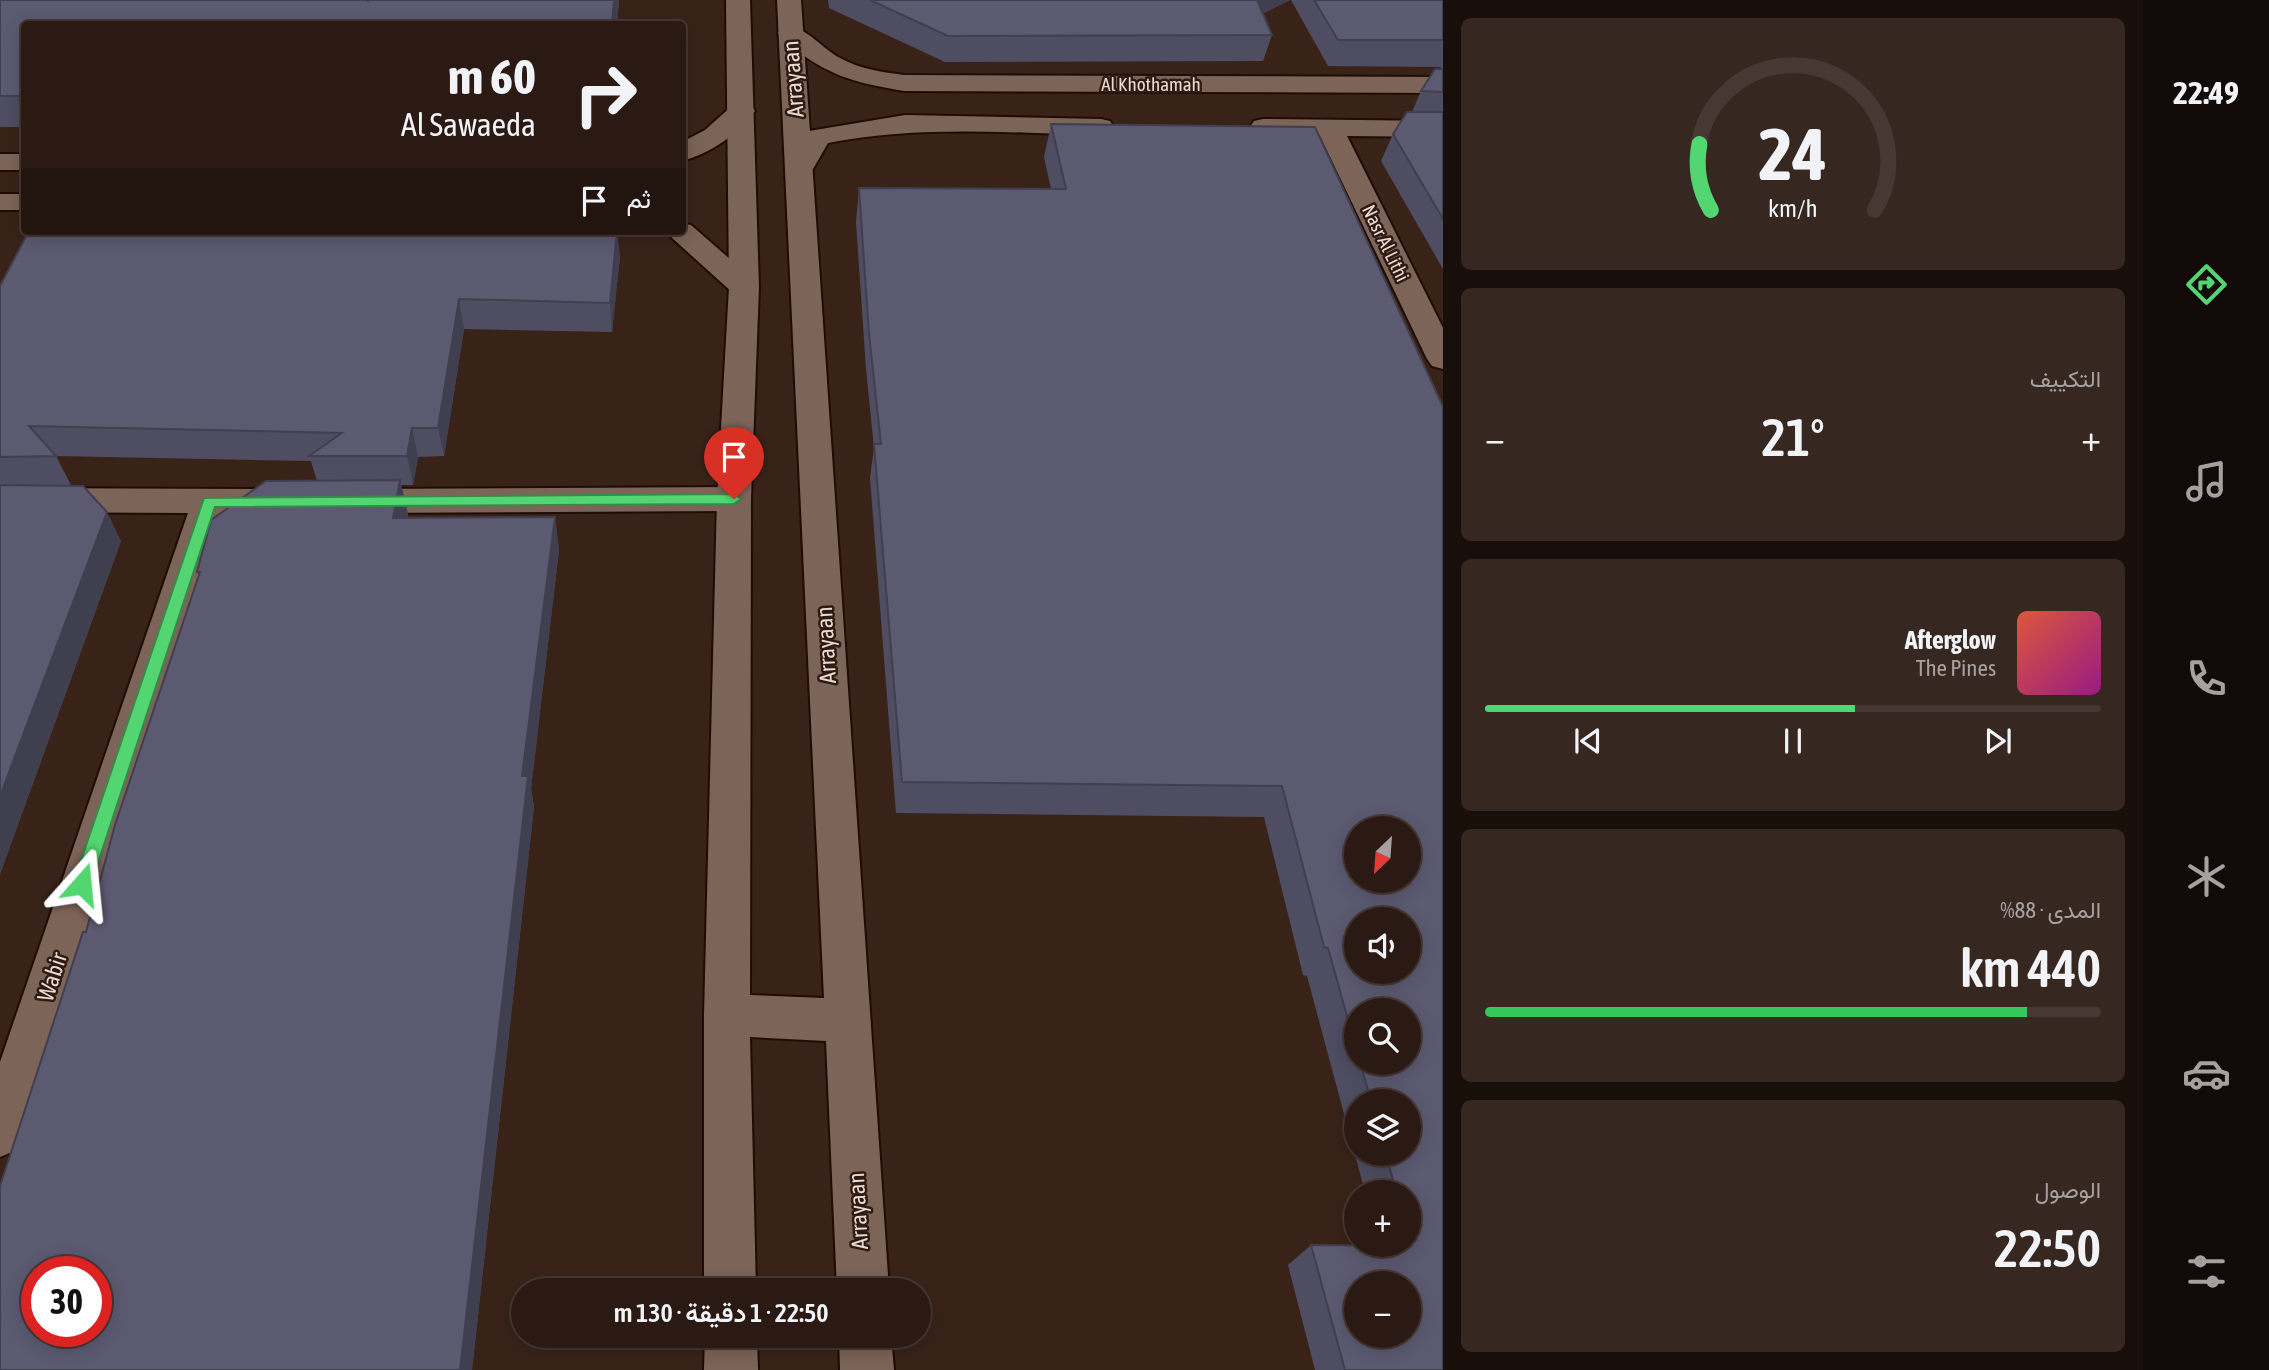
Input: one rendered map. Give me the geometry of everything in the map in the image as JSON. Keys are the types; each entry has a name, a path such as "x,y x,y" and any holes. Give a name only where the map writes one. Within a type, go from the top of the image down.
{"street":[{"path":"730,1278 727,1015 734,499 744,288 738,0"},
{"name":"Al Khothamah","path":"790,17 827,64 860,77 904,83 1443,85"},
{"name":"Arrayaan","path":"790,17 862,1278"},
{"path":"989,84 1002,125"},
{"path":"686,151 714,136 742,111"},
{"name":"Al Khothamah","path":"799,170 818,137 863,128 905,123 1121,127"},
{"path":"1232,127 1443,128"},
{"name":"Nasr Al Lithi","path":"1329,128 1443,359"},
{"path":"0,162 21,162"},
{"path":"0,202 21,202"},
{"path":"685,235 744,288"},
{"path":"0,500 209,502 734,499"},
{"name":"Wabir","path":"2,1120 209,502"},
{"path":"727,1015 848,1020"},
{"path":"731,1348 731,1370"},
{"path":"866,1348 867,1370"}],"building":[{"path":"0,0 614,0 612,21 21,21 21,96 0,96"},
{"path":"870,0 1257,0 1272,35 948,36"},
{"path":"1314,0 1443,0 1443,40 1338,40"},
{"path":"1435,69 1443,69 1443,92 1421,91"},
{"path":"1407,112 1443,112 1443,219 1393,134"},
{"path":"1051,124 1315,127 1443,407 1443,1370 1345,1370 1311,1245 1344,1245 1344,1257 1421,1257 1421,1180 1393,1180 1389,1166 1421,1166 1421,1089 1368,1089 1364,1075 1421,1075 1421,998 1344,998 1344,1005 1328,948 1324,947 1282,786 902,782 874,444 881,444 869,334 859,188 1066,189"},
{"path":"27,235 617,235 610,303 459,299 438,428 412,428 407,456 309,456 342,433 29,426 56,456 0,457 0,286"},
{"path":"400,480 393,518 555,517 522,776 528,776 460,1370 0,1370 0,1186 83,932 86,932 115,825 200,572 197,572 211,520 266,481"},
{"path":"0,485 83,486 107,512 0,796"}],"route":[{"path":"82,884 209,502 734,499"}]}
